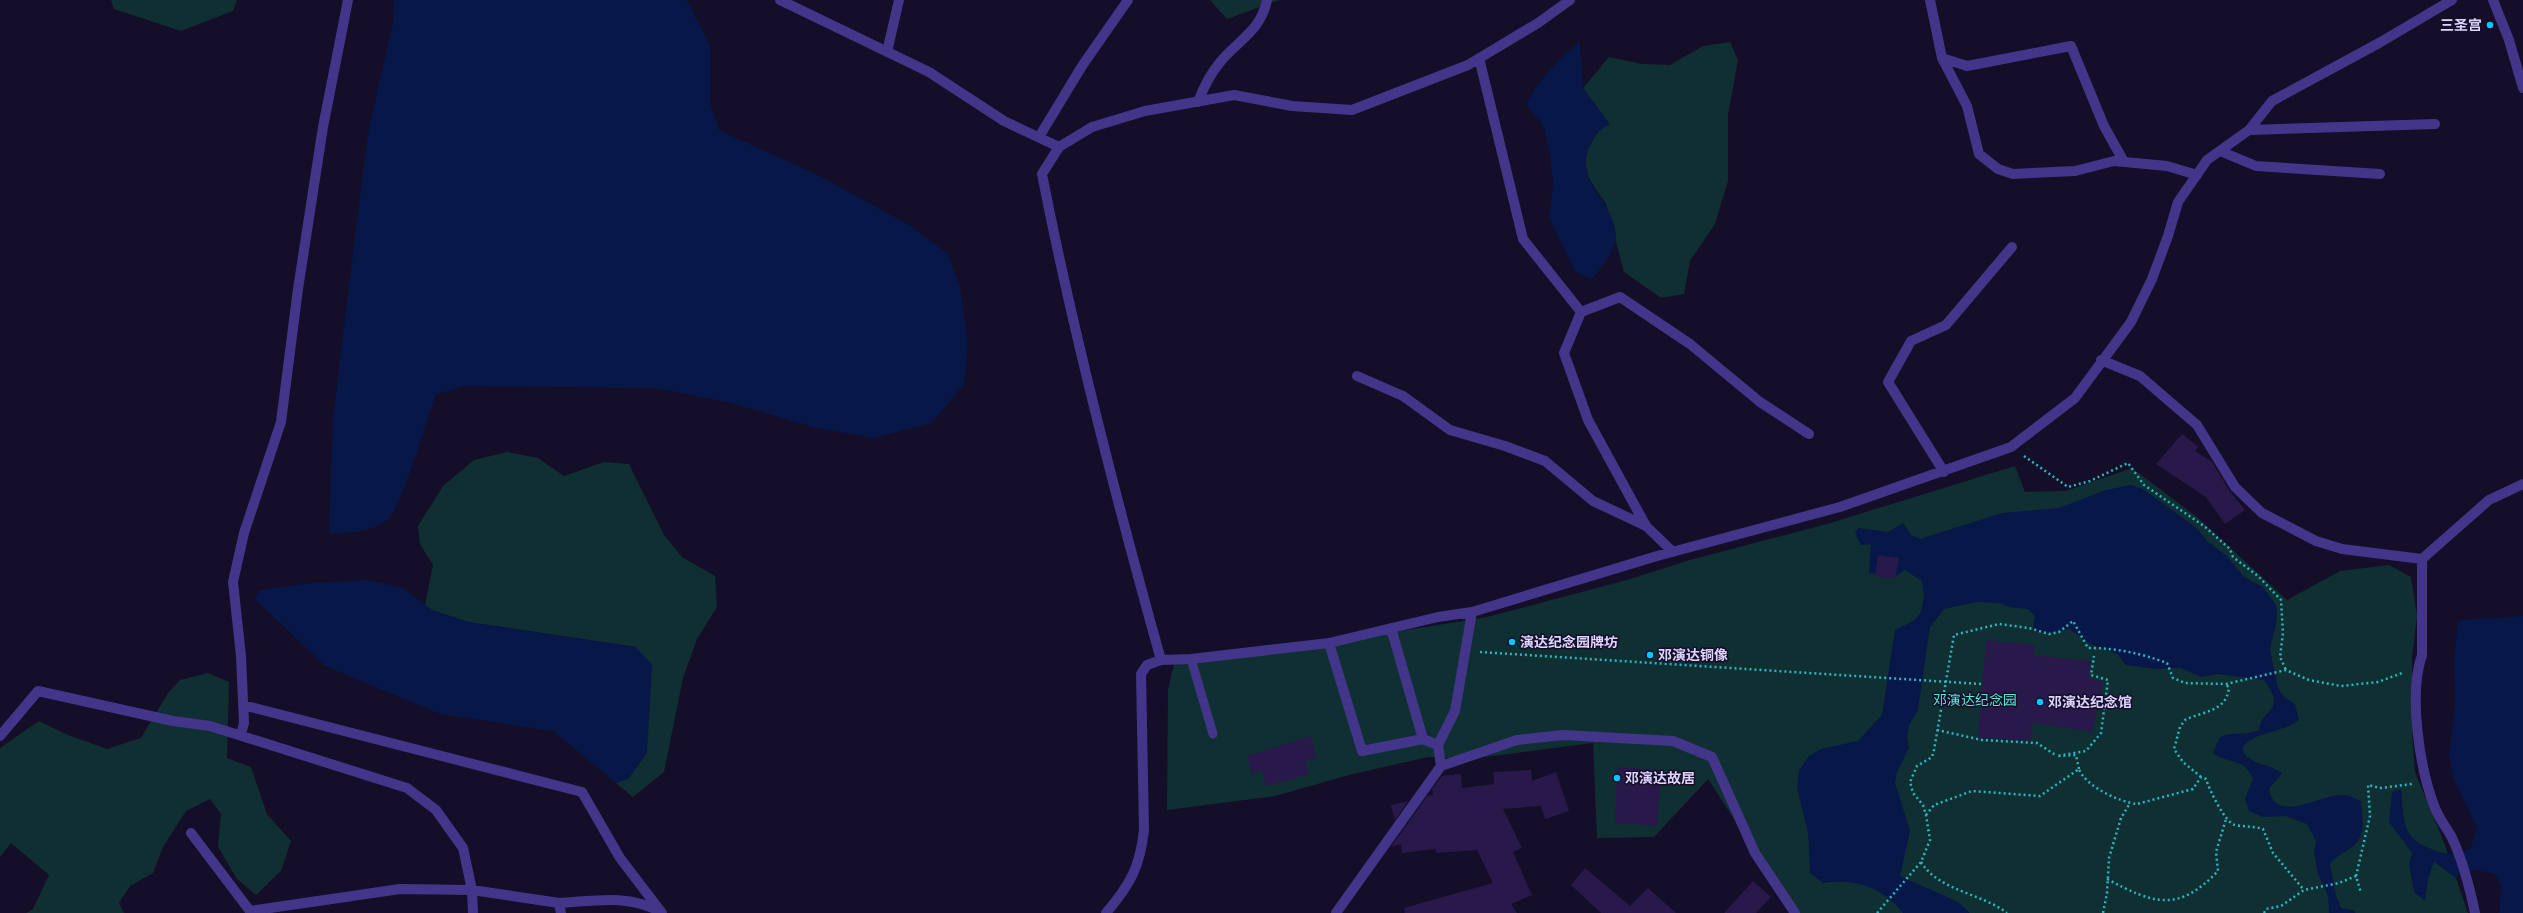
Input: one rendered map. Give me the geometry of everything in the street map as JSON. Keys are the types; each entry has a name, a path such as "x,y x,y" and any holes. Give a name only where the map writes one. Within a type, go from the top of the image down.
{"street":[{"path":"241,734 244,723 241,656 233,582 244,533 281,422 298,289 323,127 348,0"},
{"path":"780,0 929,72 1004,121 1059,147"},
{"path":"887,52 899,0"},
{"path":"1039,137 1082,66 1128,0"},
{"path":"1198,102 1212,72 1259,23 1267,0"},
{"path":"1161,660 1110,475 1062,274 1042,174 1059,147 1092,127 1145,112 1234,95 1292,106 1352,110 1468,65 1538,23 1570,0"},
{"path":"1930,0 1942,58 1967,106 1979,154 1998,169 2013,174 2075,171 2114,161 2167,166 2196,175"},
{"path":"1106,913 1129,883 1137,868 1142,850 1144,830 1141,674 1147,665 1161,660 1191,659 1329,643 1452,614 1472,612 1673,552 1804,518 1944,472 2011,447 2074,398 2131,322 2152,279 2168,236 2178,202 2207,160 2249,130 2272,101 2379,43 2452,0"},
{"path":"2493,0 2509,40 2523,88"},
{"path":"1942,58 1967,66 2071,46 2104,126 2124,162"},
{"path":"1479,58 1523,239 1581,312"},
{"path":"2249,130 2436,124"},
{"path":"2220,150 2256,166 2380,174"},
{"path":"1944,472 1888,382 1911,341 1946,326 2012,247"},
{"path":"1673,552 1646,526 1588,420 1564,353 1581,312 1620,296 1690,344 1760,402 1809,434"},
{"path":"2102,360 2140,376 2197,425 2235,487 2262,513 2316,541 2342,549 2422,559 2489,500 2523,484"},
{"path":"1357,376 1403,396 1450,430 1504,446 1545,461 1592,501 1646,526"},
{"path":"2422,559 2422,655 2418,666 2416,713 2426,782 2435,810 2453,840 2475,913"},
{"path":"1441,766 1438,745 1455,711 1472,612"},
{"path":"1391,628 1423,739"},
{"path":"1329,643 1362,752 1423,739 1438,745"},
{"path":"0,736 38,691 173,721 210,726 241,734 407,788 436,810 463,848 472,890 473,913"},
{"path":"243,705 582,792 620,858 662,913"},
{"path":"1336,913 1441,766 1517,740 1564,735 1658,740 1679,744 1712,757 1755,853 1795,913"},
{"path":"191,833 250,911 400,889 472,890 560,908 616,899 643,903 662,913"}],"lane":[{"path":"1191,659 1213,734"}],"path":[{"path":"2011,447 2068,487 2090,481 2128,463 2144,485 2204,526 2230,549 2233,557 2258,576 2282,600 2283,633 2280,657 2286,670"},
{"path":"1877,913 1888,903 1908,876 1921,862 1930,840 1923,805 1913,793 1910,782 1917,766 1932,757 1954,634 1999,624 2014,625 2049,634 2059,632 2074,621 2088,648 2114,648 2143,654 2167,663 2173,678 2185,683 2226,684 2246,678 2261,677 2286,670 2309,680 2341,686 2378,682 2418,666"},
{"path":"1466,651 1981,684"},
{"path":"2057,756 2086,751 2101,733 2108,680 2091,675 2094,656"},
{"path":"2226,684 2229,688 2228,698 2220,706 2185,720 2176,738 2174,749 2183,762 2201,777 2206,779 2210,791 2226,819 2234,825 2263,829 2273,853 2304,890"},
{"path":"1937,730 1982,740 2037,743 2057,756 2076,755 2082,777 2091,785 2130,803 2145,803 2193,789 2201,777"},
{"path":"1926,815 1934,805 1972,791 2040,796 2079,768"},
{"path":"2361,893 2356,876 2370,816 2368,786 2380,788 2426,782"},
{"path":"2103,913 2109,858 2121,818 2130,803"},
{"path":"2107,879 2138,896 2159,904 2180,901 2197,892 2218,871 2216,852 2226,819"},
{"path":"1921,862 1935,878 1997,905 2007,913"},
{"path":"2264,913 2266,909 2281,906 2304,890 2339,883 2356,876"}],"green space":[{"path":"111,0 237,0 233,11 181,31 114,9"},
{"path":"1210,0 1279,0 1227,19"},
{"path":"1730,42 1738,60 1728,115 1728,181 1715,224 1690,261 1684,294 1661,298 1624,272 1606,204 1587,176 1585,155 1598,130 1609,124 1583,88 1609,57 1642,64 1670,65 1703,46"},
{"path":"507,452 538,458 564,476 604,462 629,464 664,535 682,557 715,576 717,607 697,639 683,678 664,772 633,797 616,783 629,778 636,647 468,622 432,610 425,605 433,565 420,544 418,526 443,486 474,460"},
{"name":"邓演达纪念园","path":"2015,466 2025,492 2066,491 2132,468 2197,517 2287,600 2340,571 2389,565 2411,577 2417,616 2412,657 2412,733 2415,772 2443,840 2468,913 1795,913 1708,779 1654,837 1597,838 1593,743 1469,759 1428,757 1349,775 1275,796 1167,810 1168,690 1175,660 1382,634 1487,617 1627,580 1690,560 1827,524"},
{"path":"208,673 229,682 227,758 251,767 267,814 291,841 281,871 256,895 237,879 218,847 221,814 210,799 186,811 163,847 153,873 130,886 119,903 124,913 26,913 33,909 49,875 11,843 0,857 0,748 39,721 68,735 107,749 141,738 168,693 180,680"}],"shaded area":[{"path":"394,0 687,0 710,45 710,103 719,130 820,176 911,226 948,254 960,287 968,344 964,384 932,423 874,438 816,428 731,403 655,388 464,386 436,395 400,499 387,520 367,530 329,534 333,420 339,367 368,133 393,22"},
{"path":"1580,42 1583,88 1610,124 1599,132 1591,143 1586,156 1586,168 1595,189 1608,210 1616,235 1616,241 1611,253 1591,280 1575,271 1549,217 1553,183 1550,155 1544,127 1526,104 1530,96 1550,70"},
{"path":"2131,485 2143,489 2198,529 2207,541 2227,556 2244,577 2263,587 2276,605 2277,620 2270,648 2272,660 2278,688 2284,697 2295,704 2299,720 2293,724 2252,739 2246,743 2242,749 2249,759 2282,773 2269,789 2273,800 2280,805 2290,807 2344,795 2361,801 2363,821 2359,839 2355,845 2336,857 2330,864 2336,896 2341,908 2353,910 2356,913 2329,913 2328,896 2318,874 2314,853 2316,841 2307,824 2285,816 2263,817 2249,811 2245,799 2253,779 2249,772 2240,764 2219,757 2213,753 2220,737 2259,730 2264,717 2271,709 2274,698 2264,680 2217,674 2201,677 2181,668 2157,669 2126,665 2117,654 2088,643 2070,629 2049,633 2033,631 2035,616 2028,609 2009,607 2000,603 1976,602 1944,609 1930,627 1918,710 1910,723 1907,737 1909,748 1897,772 1895,783 1910,831 1900,876 1958,902 1970,913 1903,913 1887,897 1868,886 1846,882 1823,883 1810,873 1808,832 1797,788 1799,770 1809,756 1821,749 1858,741 1882,715 1895,630 1915,620 1921,612 1924,597 1922,581 1905,570 1896,576 1869,573 1871,544 1861,545 1855,533 1858,528 1888,532 1903,523 1911,535 1920,539 2002,513 2059,508 2106,490"},
{"path":"368,580 403,588 432,610 468,622 636,647 652,665 647,753 629,778 616,783 553,731 440,714 325,666 254,598 261,590 311,583"},
{"path":"2523,616 2523,913 2499,913 2501,887 2496,875 2469,870 2464,871 2456,878 2434,862 2428,879 2425,901 2414,892 2409,864 2412,853 2389,822 2392,792 2401,789 2405,824 2408,832 2413,838 2429,848 2449,854 2470,849 2477,827 2454,780 2449,756 2455,703 2454,656 2458,623 2462,620"}],"building":[{"path":"2182,434 2198,447 2195,451 2212,462 2229,490 2245,510 2225,524 2206,497 2156,464"},
{"path":"1878,555 1899,558 1895,579 1875,576"},
{"name":"邓演达纪念馆","path":"1986,640 2035,645 2033,655 2091,661 2089,678 2103,682 2092,732 2033,723 2031,741 1978,738"},
{"path":"1311,736 1317,758 1305,761 1309,774 1266,786 1262,771 1252,774 1247,756"},
{"path":"1617,767 1661,770 1657,826 1615,823"},
{"path":"1531,770 1532,781 1556,772 1569,811 1545,819 1541,806 1503,809 1522,848 1513,852 1532,895 1511,904 1517,913 1405,913 1404,908 1493,883 1477,850 1436,853 1436,849 1402,853 1401,844 1391,847 1427,796 1433,795 1432,789 1442,776 1461,774 1462,788 1494,784 1493,772"},
{"path":"1408,801 1395,820 1391,805"},
{"path":"1585,868 1630,906 1648,888 1676,913 1601,913 1571,885"},
{"path":"1753,881 1771,897 1756,913 1724,913"}],"place":[{"name":"三圣宫","path":"2490,25"},
{"name":"演达纪念园牌坊","path":"1512,642"},
{"name":"邓演达铜像","path":"1650,655"},
{"name":"邓演达纪念馆","path":"2040,702"},
{"name":"邓演达故居","path":"1617,778"}]}
